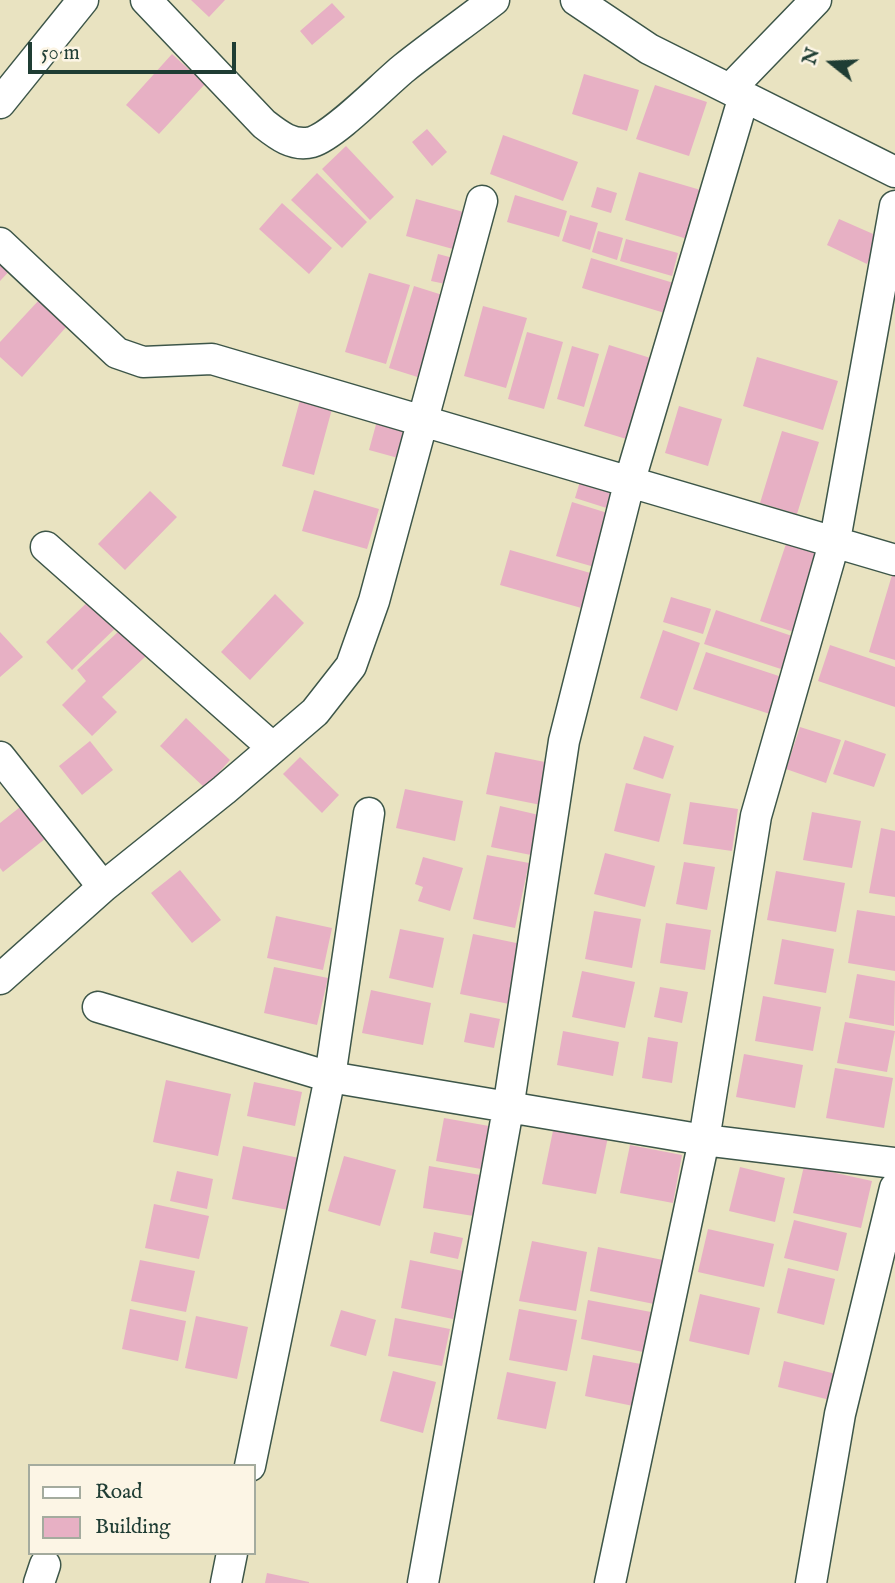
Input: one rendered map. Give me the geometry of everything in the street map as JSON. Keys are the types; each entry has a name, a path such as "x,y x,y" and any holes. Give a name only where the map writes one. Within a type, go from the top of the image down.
{"street":[{"path":"0,103 83,0"},
{"path":"146,0 264,124 279,135 299,144 315,141 334,128 405,68 494,0"},
{"path":"576,0 649,49 895,172"},
{"path":"423,1583 508,1109 564,741 630,480 737,92 816,0"},
{"path":"0,979 103,887 315,712 351,666 374,601 482,201"},
{"path":"610,1583 704,1140 756,817 835,540 895,206"},
{"path":"0,243 117,353 143,362 212,359 835,540 895,560"},
{"path":"46,547 273,748"},
{"path":"0,757 103,887"},
{"path":"250,1464 330,1077 369,813"},
{"path":"99,1007 330,1077 704,1140 895,1163"},
{"path":"811,1583 840,1414 895,1188"},
{"path":"226,1583 232,1555"}],"building":[{"path":"191,0 225,0 209,17"},
{"path":"332,3 345,17 312,45 300,31"},
{"path":"172,54 205,84 159,134 126,105"},
{"path":"584,74 639,90 627,131 572,114"},
{"path":"655,85 707,102 689,156 636,139"},
{"path":"427,129 447,152 432,166 412,142"},
{"path":"503,135 578,162 563,201 490,174"},
{"path":"346,146 394,197 370,220 322,169"},
{"path":"639,172 711,193 697,242 625,220"},
{"path":"317,173 367,222 342,248 291,200"},
{"path":"597,187 617,193 611,213 591,207"},
{"path":"515,195 567,211 559,237 507,222"},
{"path":"416,199 471,214 460,251 406,236"},
{"path":"282,203 332,248 309,274 259,229"},
{"path":"570,215 598,223 590,250 562,241"},
{"path":"839,219 880,237 867,264 827,245"},
{"path":"598,231 623,238 617,260 592,252"},
{"path":"626,239 678,253 672,276 620,261"},
{"path":"0,252 14,266 0,281"},
{"path":"438,254 461,260 455,286 431,281"},
{"path":"591,258 677,284 668,314 582,288"},
{"path":"369,273 410,285 386,364 345,352"},
{"path":"414,286 452,298 427,380 389,368"},
{"path":"39,300 67,326 22,377 0,357 0,342"},
{"path":"483,306 527,318 506,388 464,376"},
{"path":"527,332 563,342 544,409 508,399"},
{"path":"609,345 660,361 636,442 584,426"},
{"path":"572,346 599,354 584,407 557,399"},
{"path":"757,357 838,381 823,430 743,406"},
{"path":"303,389 335,398 314,475 282,466"},
{"path":"679,406 722,419 708,466 665,453"},
{"path":"380,410 420,420 409,461 369,450"},
{"path":"782,431 819,442 797,514 760,503"},
{"path":"584,468 626,481 616,511 575,498"},
{"path":"314,490 379,509 367,549 302,531"},
{"path":"150,491 177,517 125,570 98,544"},
{"path":"572,502 614,515 598,568 556,556"},
{"path":"788,538 822,550 794,632 760,621"},
{"path":"510,550 594,574 585,609 500,585"},
{"path":"892,575 895,576 895,660 869,652"},
{"path":"99,591 125,619 72,670 46,642"},
{"path":"275,594 304,623 250,680 221,652"},
{"path":"671,597 711,609 703,634 663,622"},
{"path":"716,610 792,636 781,669 704,644"},
{"path":"134,617 159,644 102,697 117,712 92,736 62,705 86,681 77,670"},
{"path":"663,630 700,643 677,711 640,698"},
{"path":"0,632 23,657 0,677"},
{"path":"830,645 895,667 895,707 818,681"},
{"path":"706,652 788,679 776,716 693,689"},
{"path":"186,718 230,760 205,788 160,746"},
{"path":"800,727 841,740 826,783 786,769"},
{"path":"644,736 674,746 663,779 633,769"},
{"path":"845,740 886,754 874,787 833,774"},
{"path":"90,741 113,770 82,795 59,766"},
{"path":"495,752 550,763 541,805 486,794"},
{"path":"300,757 339,795 322,813 283,774"},
{"path":"626,783 671,794 659,842 614,831"},
{"path":"405,789 463,801 455,841 396,828"},
{"path":"39,792 64,824 3,872 0,868 0,823"},
{"path":"690,802 738,809 732,851 683,844"},
{"path":"500,806 539,815 531,855 491,847"},
{"path":"812,812 861,821 852,868 803,860"},
{"path":"881,828 895,831 895,897 869,893"},
{"path":"605,853 655,866 645,907 594,894"},
{"path":"487,855 529,863 515,928 473,919"},
{"path":"423,857 463,868 450,911 418,901 423,887 415,884"},
{"path":"684,862 715,867 707,910 676,904"},
{"path":"180,870 221,920 192,943 151,893"},
{"path":"776,871 845,883 836,932 767,920"},
{"path":"857,910 895,916 895,971 848,963"},
{"path":"594,911 641,919 632,968 585,959"},
{"path":"276,916 332,928 323,970 267,958"},
{"path":"666,923 711,930 705,970 660,963"},
{"path":"400,929 444,938 433,988 389,978"},
{"path":"473,934 526,945 514,1005 460,994"},
{"path":"782,939 834,949 826,993 774,984"},
{"path":"274,967 328,978 317,1025 264,1013"},
{"path":"582,971 635,982 625,1028 572,1017"},
{"path":"857,974 895,981 894,1026 849,1018"},
{"path":"660,987 688,992 682,1023 654,1017"},
{"path":"371,990 431,1003 423,1045 362,1033"},
{"path":"763,996 821,1007 813,1051 755,1041"},
{"path":"470,1013 500,1019 494,1048 464,1042"},
{"path":"845,1022 895,1031 887,1072 837,1063"},
{"path":"563,1031 619,1042 613,1076 557,1065"},
{"path":"648,1037 678,1042 672,1083 642,1078"},
{"path":"744,1054 803,1065 795,1108 736,1097"},
{"path":"835,1068 893,1078 884,1128 826,1118"},
{"path":"166,1080 231,1094 218,1156 153,1142"},
{"path":"254,1082 302,1092 295,1126 247,1116"},
{"path":"444,1118 489,1126 481,1169 436,1161"},
{"path":"554,1126 608,1137 596,1194 542,1184"},
{"path":"630,1145 682,1155 673,1203 620,1193"},
{"path":"243,1146 299,1158 288,1210 232,1199"},
{"path":"344,1156 396,1170 380,1226 328,1211"},
{"path":"429,1166 486,1176 480,1217 423,1208"},
{"path":"804,1166 872,1181 861,1228 793,1213"},
{"path":"740,1167 785,1178 775,1222 729,1211"},
{"path":"177,1171 213,1179 207,1209 170,1201"},
{"path":"154,1204 209,1216 199,1259 145,1248"},
{"path":"794,1220 847,1233 838,1271 784,1258"},
{"path":"708,1229 774,1244 764,1287 698,1272"},
{"path":"434,1232 463,1238 458,1259 430,1253"},
{"path":"532,1241 587,1252 576,1311 519,1301"},
{"path":"598,1247 663,1260 654,1304 590,1291"},
{"path":"140,1260 195,1271 186,1312 131,1301"},
{"path":"410,1260 463,1271 453,1319 401,1308"},
{"path":"788,1268 835,1279 824,1325 777,1313"},
{"path":"700,1294 760,1308 749,1355 689,1341"},
{"path":"588,1300 651,1312 643,1352 581,1339"},
{"path":"130,1309 186,1321 178,1361 122,1349"},
{"path":"519,1309 577,1320 567,1371 509,1360"},
{"path":"341,1310 376,1320 366,1356 330,1346"},
{"path":"196,1316 248,1327 237,1379 185,1368"},
{"path":"395,1318 450,1329 442,1366 388,1356"},
{"path":"593,1355 646,1365 638,1407 585,1396"},
{"path":"784,1361 836,1374 830,1400 778,1387"},
{"path":"393,1371 436,1382 423,1433 380,1421"},
{"path":"507,1372 556,1382 546,1429 497,1419"},
{"path":"267,1573 309,1582 309,1583 265,1583"}]}
